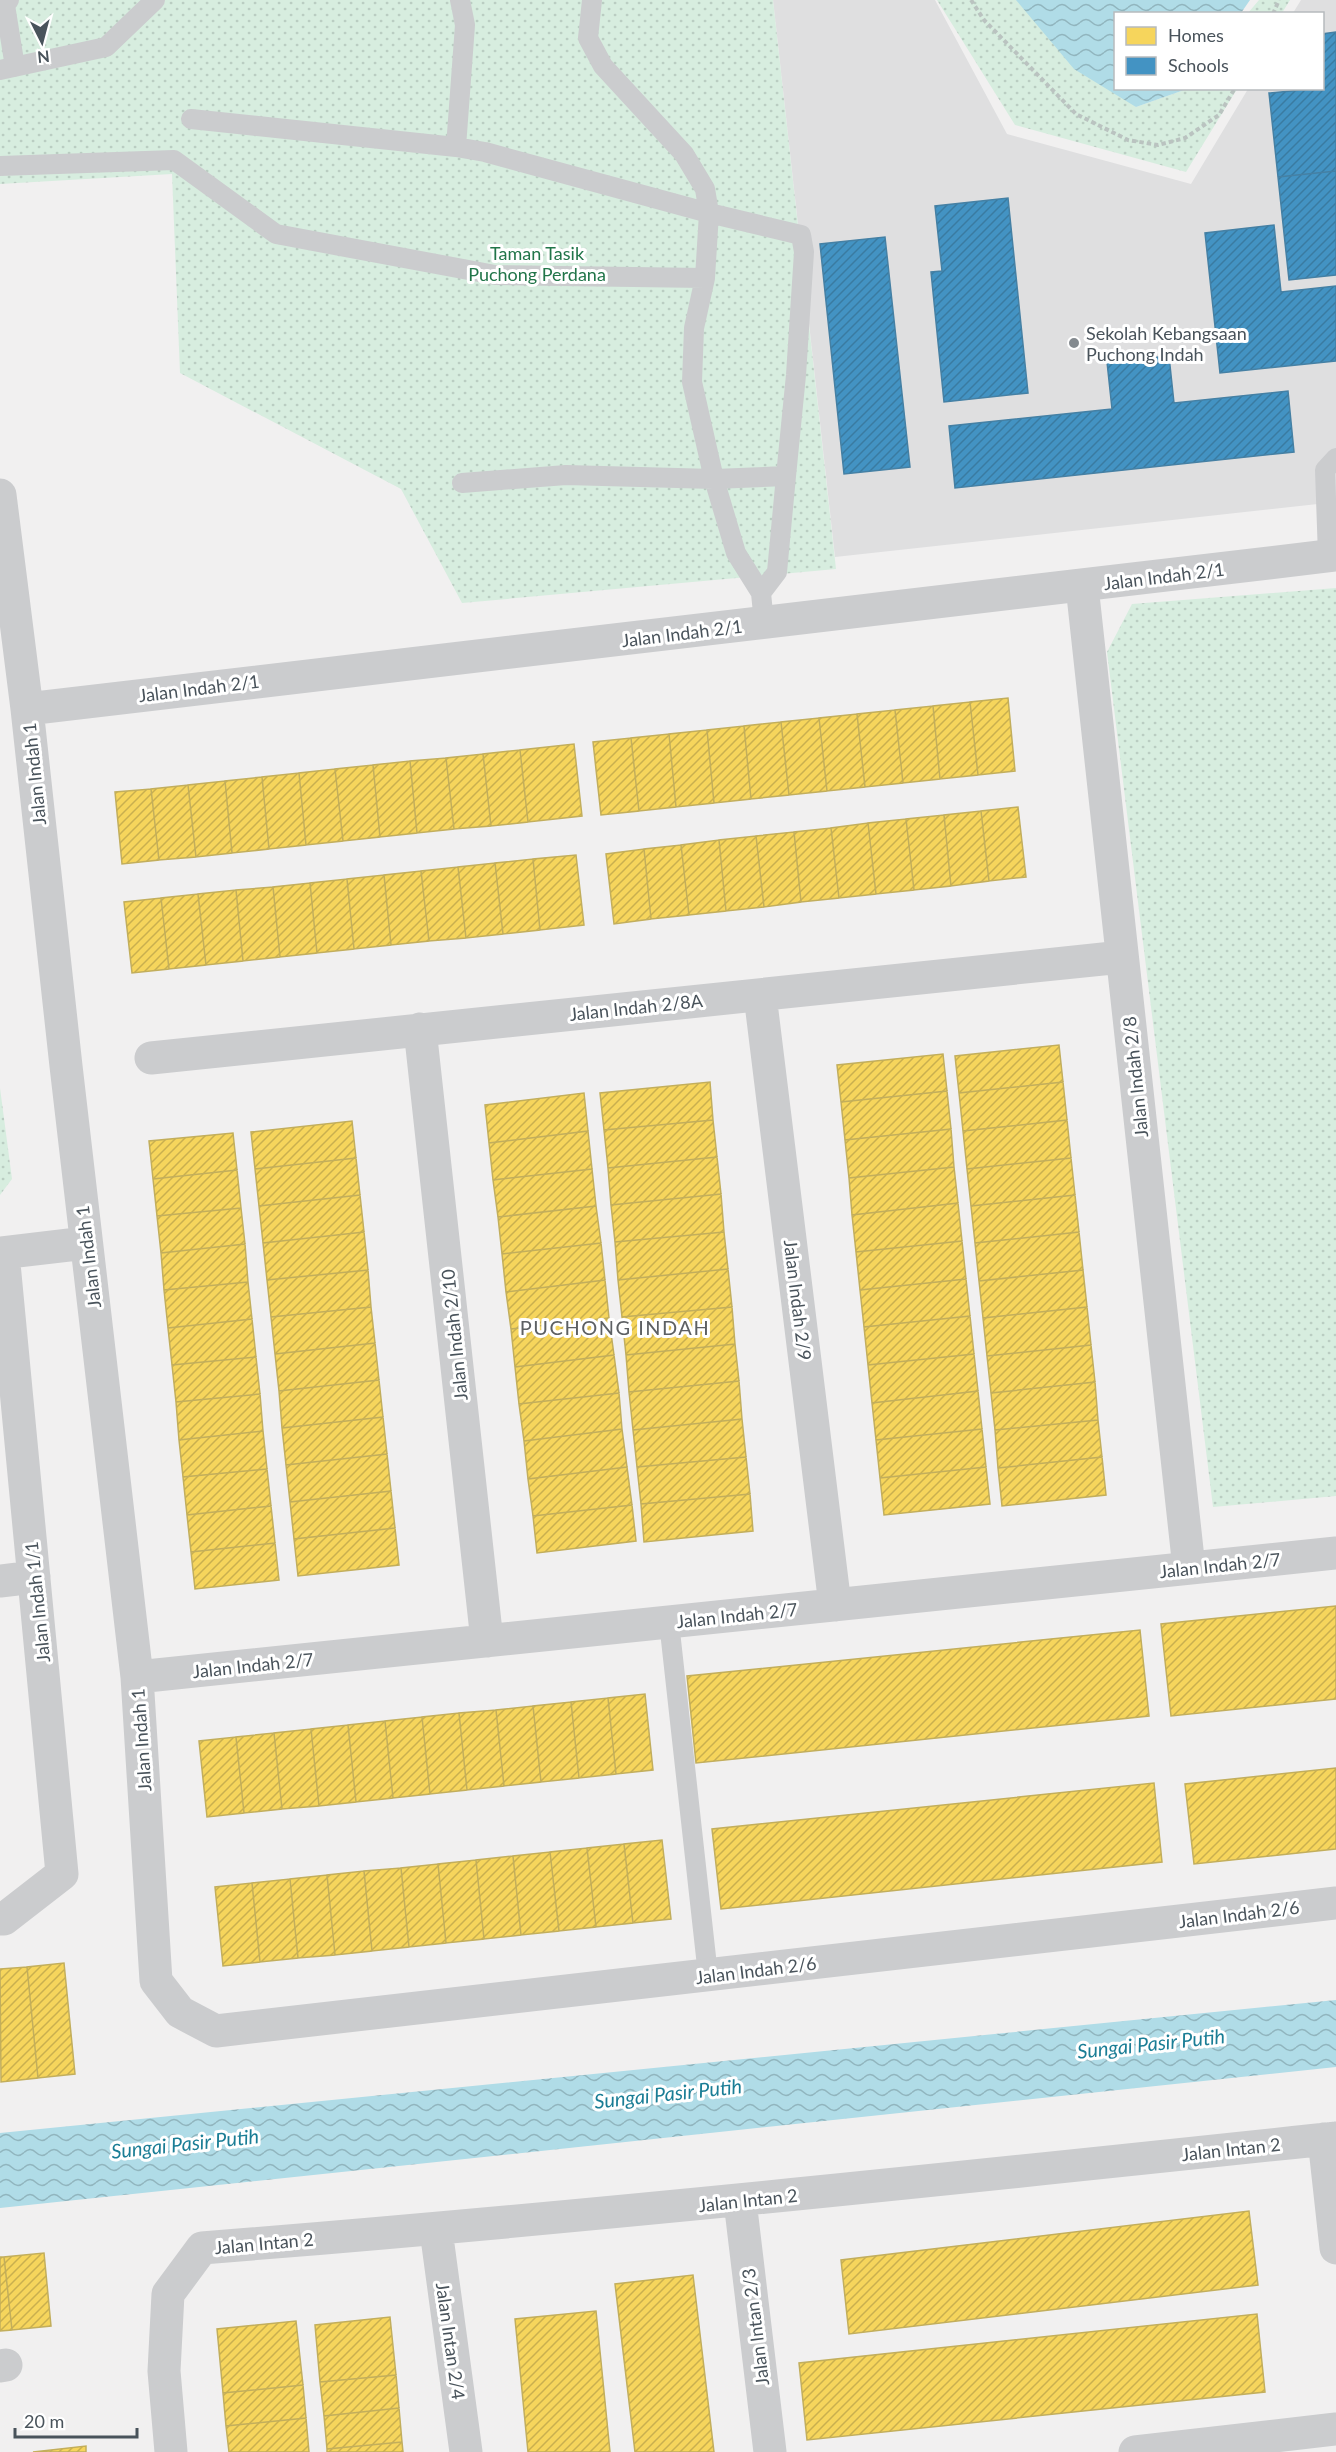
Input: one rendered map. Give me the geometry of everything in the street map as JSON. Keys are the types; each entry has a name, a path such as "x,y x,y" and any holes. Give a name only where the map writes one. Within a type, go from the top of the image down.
{"street":[{"name":"Jalan Indah 1","path":"0,495 27,709 137,1677 156,1982 180,2012"},
{"name":"Jalan Indah 2/1","path":"27,709 763,608 1082,586 1332,556"},
{"name":"Jalan Indah 2/8","path":"1082,586 1189,1568"},
{"name":"Jalan Indah 2/8A","path":"151,1058 1122,957"},
{"name":"Jalan Indah 2/9","path":"760,995 835,1605"},
{"name":"Jalan Indah 2/10","path":"420,1029 487,1641"},
{"path":"2,1253 86,1244"},
{"name":"Jalan Indah 1/1","path":"0,1919 4,1919 63,1874 2,1253"},
{"name":"Jalan Indah 2/7","path":"137,1677 1336,1553"},
{"path":"0,1581 34,1577"},
{"name":"Jalan Indah 2/6","path":"180,2012 216,2031 1336,1903"},
{"path":"1330,2138 1336,2248"},
{"name":"Jalan Intan 2","path":"171,2452 164,2371 168,2294 202,2248 436,2230 740,2201 1330,2138"},
{"name":"Jalan Intan 2/3","path":"740,2201 770,2452"},
{"name":"Jalan Intan 2/4","path":"436,2230 466,2452"},
{"path":"1135,2452 1336,2429"}],"lane":[{"path":"9,0 5,5 7,69 106,47 155,0"},
{"path":"456,147 465,25 460,0"},
{"path":"592,0 588,38 603,66 684,154 705,189 709,213 705,278 694,328 692,382 714,479 736,553 763,608"},
{"path":"191,118 485,152 709,213 801,235 804,252 796,375 777,572 763,608"},
{"path":"0,166 174,160 276,234 495,275 705,278"},
{"path":"1332,556 1325,470 1336,458"},
{"path":"462,483 566,475 714,479 786,476"},
{"path":"669,1622 708,1975"}],"path":[{"path":"971,0 984,20 1076,114 1128,140 1158,145 1185,138 1219,115 1234,90"}],"shaded area":[{"name":"Sekolah Kebangsaan Puchong Indah","path":"773,0 935,0 1007,134 1191,184 1247,90 1324,90 1324,12 1294,12 1301,0 1336,0 1336,502 835,557"}],"green space":[{"name":"Taman Tasik Puchong Perdana","path":"0,0 773,0 836,569 462,603 401,489 180,373 172,174 0,184"},
{"path":"937,0 1025,0 1114,86 1114,90 1118,90 1136,107 1184,90 1236,90 1186,172 1015,125"},
{"path":"1259,0 1290,0 1283,12 1249,12"},
{"path":"1336,588 1336,1496 1213,1507 1107,652 1132,604"},
{"path":"0,1088 12,1179 0,1195"}],"water":[{"path":"1016,0 1250,0 1242,12 1114,12 1114,90 1184,90 1136,107 1074,69"},
{"name":"Sungai Pasir Putih","path":"1336,2000 1336,2067 0,2208 0,2133"}],"building: Homes":[{"path":"1008,698 1015,771 978,775 970,702"},
{"path":"970,702 978,775 940,779 933,706"},
{"path":"933,706 940,779 903,783 895,710"},
{"path":"895,710 903,783 865,787 857,714"},
{"path":"857,714 865,787 827,791 819,718"},
{"path":"819,718 827,791 789,795 781,722"},
{"path":"781,722 789,795 751,799 744,726"},
{"path":"744,726 751,799 714,803 707,730"},
{"path":"707,730 714,803 676,807 669,734"},
{"path":"669,734 676,807 639,811 631,738"},
{"path":"631,738 639,811 601,815 593,742"},
{"path":"574,744 582,816 528,822 520,750"},
{"path":"520,750 528,822 491,826 483,754"},
{"path":"483,754 491,826 454,829 446,758"},
{"path":"446,758 454,829 417,833 410,761"},
{"path":"410,761 417,833 380,837 373,765"},
{"path":"373,765 380,837 343,841 335,769"},
{"path":"335,769 343,841 306,845 299,773"},
{"path":"299,773 306,845 269,849 262,777"},
{"path":"262,777 269,849 232,853 225,781"},
{"path":"225,781 232,853 196,857 188,785"},
{"path":"188,785 196,857 159,860 151,789"},
{"path":"151,789 159,860 122,864 115,792"},
{"path":"1018,807 1026,877 989,881 981,811"},
{"path":"981,811 989,881 951,886 944,815"},
{"path":"944,815 951,886 914,890 906,819"},
{"path":"906,819 914,890 876,894 868,823"},
{"path":"868,823 876,894 839,898 831,828"},
{"path":"831,828 839,898 801,902 794,832"},
{"path":"794,832 801,902 764,907 756,836"},
{"path":"756,836 764,907 726,911 719,840"},
{"path":"719,840 726,911 689,915 681,845"},
{"path":"681,845 689,915 651,919 644,849"},
{"path":"644,849 651,919 614,924 606,854"},
{"path":"576,855 584,925 540,930 533,859"},
{"path":"533,859 540,930 503,934 495,863"},
{"path":"495,863 503,934 466,938 458,867"},
{"path":"458,867 466,938 429,941 421,871"},
{"path":"421,871 429,941 391,945 384,875"},
{"path":"384,875 391,945 354,949 347,879"},
{"path":"347,879 354,949 317,953 310,883"},
{"path":"310,883 317,953 280,957 273,887"},
{"path":"273,887 280,957 243,961 236,890"},
{"path":"236,890 243,961 206,965 198,894"},
{"path":"198,894 206,965 169,969 161,898"},
{"path":"161,898 169,969 132,973 124,902"},
{"path":"1059,1045 1063,1082 959,1093 955,1056"},
{"path":"943,1054 947,1091 841,1102 837,1065"},
{"path":"710,1082 713,1120 604,1130 600,1093"},
{"path":"1063,1082 1067,1120 963,1131 959,1093"},
{"path":"947,1091 951,1129 845,1140 841,1102"},
{"path":"584,1093 588,1131 489,1143 485,1105"},
{"path":"713,1120 717,1157 608,1168 604,1130"},
{"path":"1067,1120 1071,1158 967,1169 963,1131"},
{"path":"352,1121 356,1158 255,1169 251,1132"},
{"path":"951,1129 954,1167 849,1178 845,1140"},
{"path":"588,1131 592,1169 493,1180 489,1143"},
{"path":"233,1133 237,1170 153,1179 149,1141"},
{"path":"717,1157 721,1194 611,1205 608,1168"},
{"path":"356,1158 360,1195 259,1206 255,1169"},
{"path":"1071,1158 1075,1195 971,1206 967,1169"},
{"path":"954,1167 958,1203 852,1215 849,1178"},
{"path":"592,1169 596,1206 498,1217 493,1180"},
{"path":"237,1170 241,1208 157,1216 153,1179"},
{"path":"721,1194 724,1232 615,1242 611,1205"},
{"path":"360,1195 364,1232 263,1243 259,1206"},
{"path":"1075,1195 1079,1232 975,1243 971,1206"},
{"path":"958,1203 962,1241 856,1252 852,1215"},
{"path":"596,1206 601,1243 502,1254 498,1217"},
{"path":"241,1208 245,1244 161,1253 157,1216"},
{"path":"364,1232 368,1270 267,1280 263,1243"},
{"path":"724,1232 728,1269 618,1280 615,1242"},
{"path":"1079,1232 1083,1270 979,1281 975,1243"},
{"path":"962,1241 966,1279 860,1290 856,1252"},
{"path":"601,1243 605,1280 506,1292 502,1254"},
{"path":"245,1244 248,1282 164,1290 161,1253"},
{"path":"728,1269 732,1307 622,1317 618,1280"},
{"path":"368,1270 371,1307 271,1317 267,1280"},
{"path":"1083,1270 1087,1307 983,1318 979,1281"},
{"path":"966,1279 970,1316 864,1327 860,1290"},
{"path":"605,1280 609,1318 511,1329 506,1292"},
{"path":"248,1282 252,1319 168,1328 164,1290"},
{"path":"371,1307 375,1343 275,1354 271,1317"},
{"path":"732,1307 735,1344 626,1355 622,1317"},
{"path":"1087,1307 1091,1345 987,1356 983,1318"},
{"path":"970,1316 974,1354 868,1365 864,1327"},
{"path":"609,1318 614,1355 515,1367 511,1329"},
{"path":"252,1319 256,1357 172,1365 168,1328"},
{"path":"375,1343 379,1380 279,1391 275,1354"},
{"path":"735,1344 739,1381 629,1392 626,1355"},
{"path":"1091,1345 1095,1382 991,1393 987,1356"},
{"path":"974,1354 978,1391 872,1403 868,1365"},
{"path":"614,1355 619,1393 519,1404 515,1367"},
{"path":"256,1357 260,1394 176,1402 172,1365"},
{"path":"379,1380 383,1417 282,1428 279,1391"},
{"path":"739,1381 742,1419 633,1430 629,1392"},
{"path":"1095,1382 1098,1420 995,1430 991,1393"},
{"path":"978,1391 982,1429 876,1440 872,1403"},
{"path":"619,1393 622,1429 524,1441 519,1404"},
{"path":"260,1394 263,1431 179,1440 176,1402"},
{"path":"383,1417 387,1454 286,1465 282,1428"},
{"path":"742,1419 746,1457 637,1467 633,1430"},
{"path":"1098,1420 1102,1457 998,1468 995,1430"},
{"path":"622,1429 627,1467 528,1479 524,1441"},
{"path":"982,1429 986,1467 880,1478 876,1440"},
{"path":"263,1431 267,1469 183,1477 179,1440"},
{"path":"387,1454 391,1491 290,1502 286,1465"},
{"path":"746,1457 750,1494 641,1504 637,1467"},
{"path":"1102,1457 1106,1495 1002,1506 998,1468"},
{"path":"627,1467 632,1505 533,1516 528,1479"},
{"path":"986,1467 990,1504 884,1515 880,1478"},
{"path":"267,1469 271,1506 187,1515 183,1477"},
{"path":"391,1491 395,1528 294,1539 290,1502"},
{"path":"750,1494 753,1531 644,1542 641,1504"},
{"path":"632,1505 636,1541 537,1553 533,1516"},
{"path":"271,1506 275,1543 191,1552 187,1515"},
{"path":"395,1528 399,1565 298,1576 294,1539"},
{"path":"275,1543 279,1580 195,1589 191,1552"},
{"path":"1336,1606 1336,1699 1171,1716 1161,1624"},
{"path":"1140,1630 1149,1716 696,1763 687,1676"},
{"path":"645,1694 653,1770 616,1774 608,1698"},
{"path":"608,1698 616,1774 579,1778 571,1702"},
{"path":"571,1702 579,1778 541,1782 533,1706"},
{"path":"533,1706 541,1782 504,1786 496,1710"},
{"path":"496,1710 504,1786 467,1790 459,1713"},
{"path":"459,1713 467,1790 430,1794 422,1717"},
{"path":"422,1717 430,1794 393,1798 385,1721"},
{"path":"385,1721 393,1798 356,1802 348,1725"},
{"path":"348,1725 356,1802 319,1806 311,1729"},
{"path":"311,1729 319,1806 282,1809 274,1733"},
{"path":"274,1733 282,1809 244,1813 236,1737"},
{"path":"236,1737 244,1813 207,1817 199,1741"},
{"path":"1336,1768 1336,1849 1194,1864 1185,1784"},
{"path":"1154,1783 1162,1862 721,1909 712,1829"},
{"path":"662,1840 671,1919 633,1923 624,1844"},
{"path":"624,1844 633,1923 596,1927 587,1848"},
{"path":"587,1848 596,1927 559,1931 550,1852"},
{"path":"550,1852 559,1931 521,1935 513,1856"},
{"path":"513,1856 521,1935 484,1939 476,1860"},
{"path":"476,1860 484,1939 446,1943 438,1864"},
{"path":"438,1864 446,1943 409,1947 401,1868"},
{"path":"401,1868 409,1947 372,1951 364,1871"},
{"path":"364,1871 372,1951 335,1955 327,1875"},
{"path":"327,1875 335,1955 298,1958 290,1879"},
{"path":"290,1879 298,1958 260,1962 252,1883"},
{"path":"252,1883 260,1962 223,1966 215,1887"},
{"path":"64,1963 75,2074 38,2078 27,1967"},
{"path":"27,1967 38,2078 1,2082 0,1969"},
{"path":"1249,2211 1258,2285 849,2334 841,2260"},
{"path":"44,2253 51,2326 12,2330 4,2257"},
{"path":"0,2257 4,2257 12,2330 0,2331"},
{"path":"693,2275 714,2452 635,2452 615,2284"},
{"path":"596,2311 610,2452 528,2452 515,2319"},
{"path":"1257,2314 1265,2392 807,2440 799,2363"},
{"path":"390,2317 396,2375 320,2382 315,2325"},
{"path":"296,2321 303,2385 223,2393 217,2329"},
{"path":"396,2375 399,2408 324,2416 320,2382"},
{"path":"303,2385 306,2418 226,2426 223,2393"},
{"path":"399,2408 402,2442 327,2449 324,2416"},
{"path":"306,2418 309,2452 229,2452 226,2426"},
{"path":"402,2442 403,2452 327,2452 327,2449"},
{"path":"86,2446 86,2452 33,2452"}],"building: Schools":[{"path":"1336,32 1336,171 1278,177 1269,93 1324,90 1324,34"},
{"path":"1336,171 1336,275 1289,280 1278,177"},
{"path":"1008,198 1028,393 944,402 931,272 942,271 935,206"},
{"path":"1274,225 1281,292 1336,286 1336,361 1220,373 1205,233"},
{"path":"885,237 910,467 844,474 820,244"},
{"path":"1169,356 1174,403 1288,391 1294,452 955,488 949,426 1112,409 1107,362"}],"place":[{"name":"Sekolah Kebangsaan Puchong Indah","path":"1074,343"}],"district":[{"name":"PUCHONG INDAH","path":"615,1327"}]}
